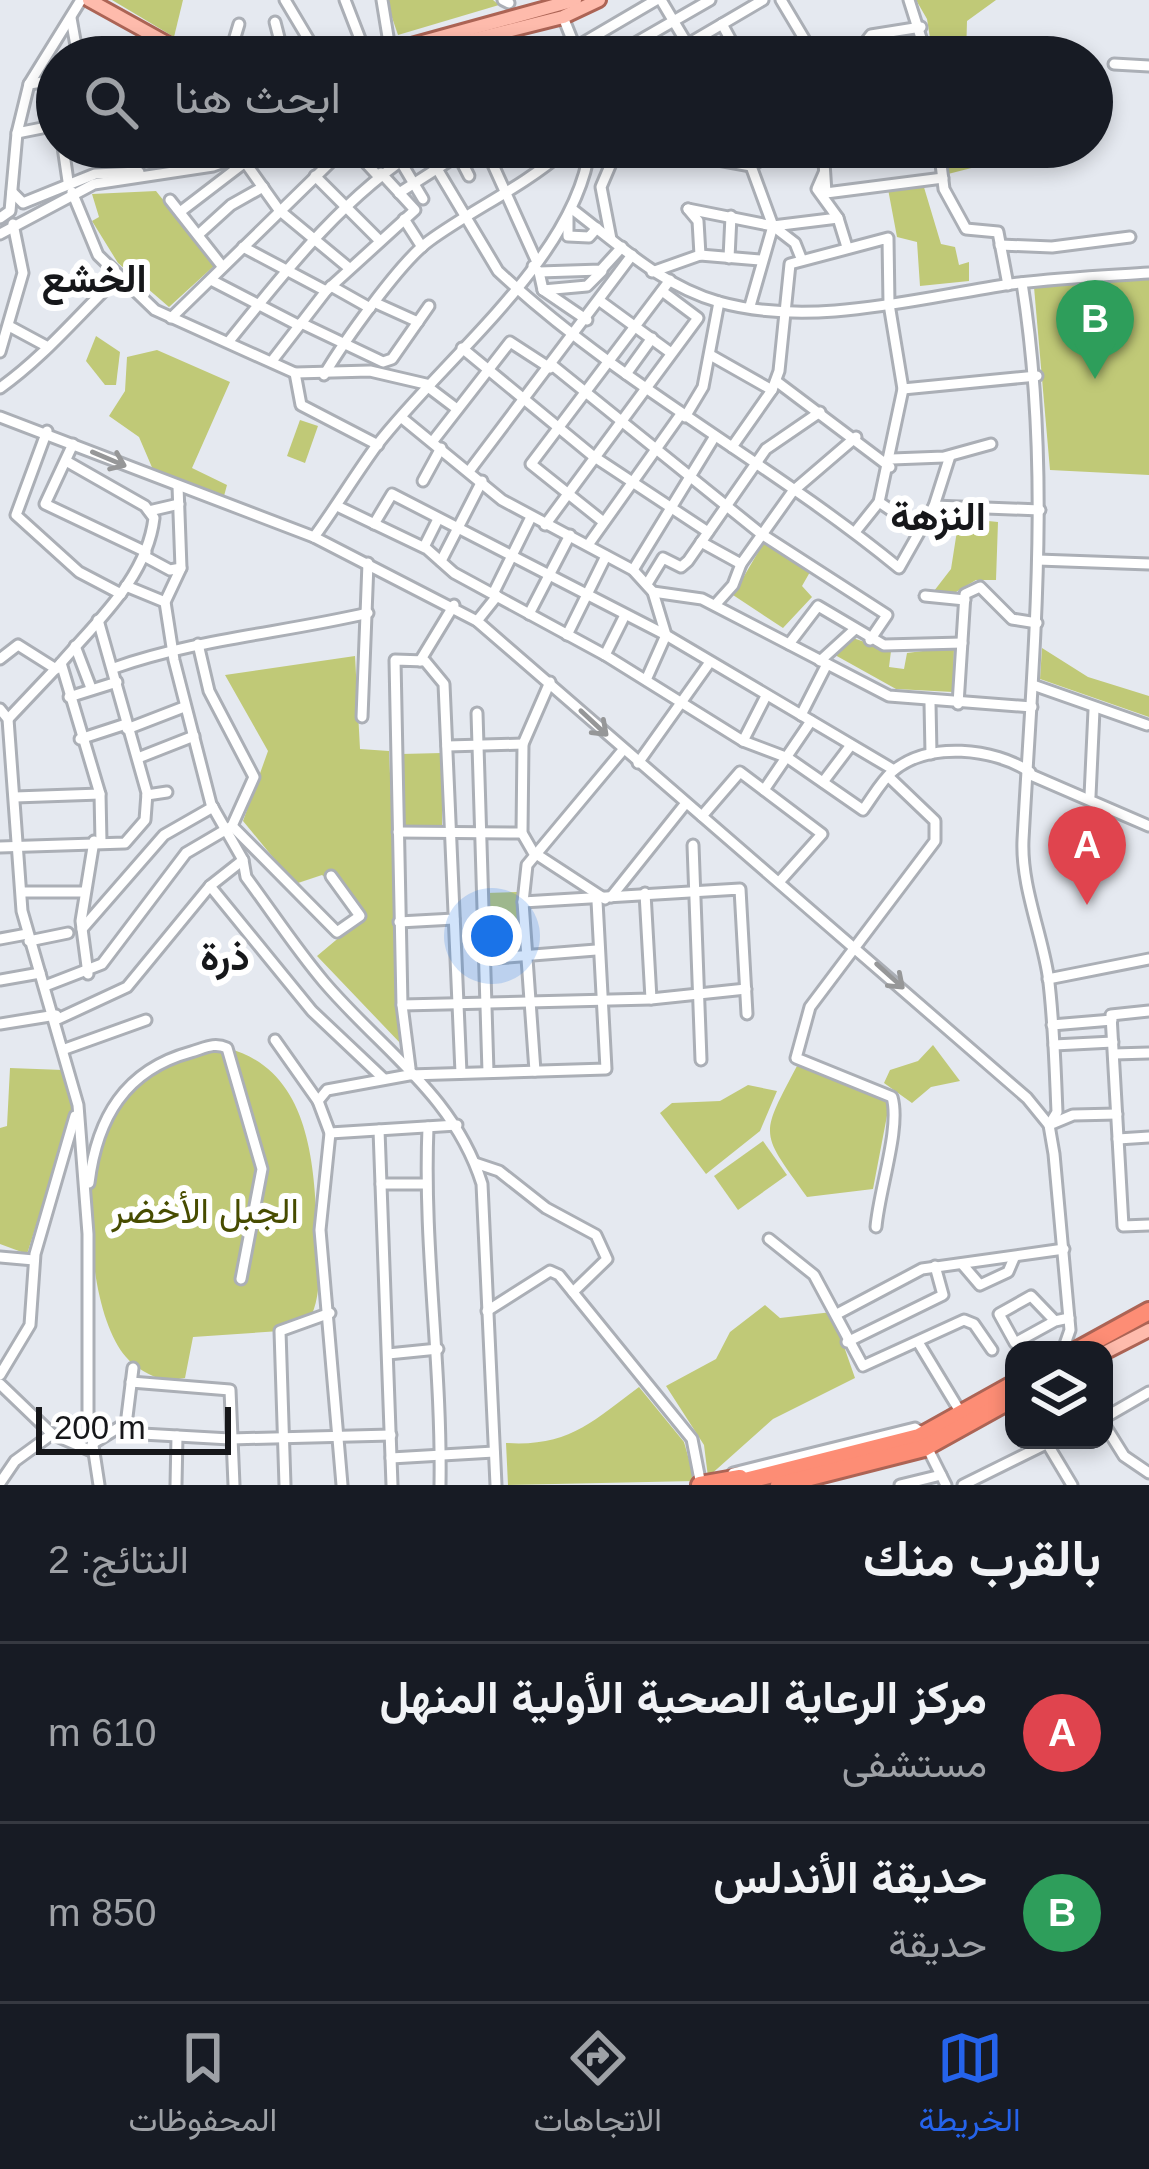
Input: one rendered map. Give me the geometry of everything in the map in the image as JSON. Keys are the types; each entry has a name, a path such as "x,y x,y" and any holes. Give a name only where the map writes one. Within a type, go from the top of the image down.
{"highway":[{"path":"1091,1341 1149,1307"},
{"path":"1113,1345 1149,1321"},
{"path":"925,1440 1005,1389"},
{"path":"710,1484 782,1481 925,1440 1005,1402"}],"main road":[{"path":"85,0 153,36"},
{"path":"443,36 599,0"},
{"path":"488,36 565,6"},
{"path":"1113,1347 1149,1330"}],"street":[{"path":"59,36 85,0"},
{"path":"285,0 306,36"},
{"path":"345,0 360,36"},
{"path":"382,0 388,36"},
{"path":"604,36 659,0 683,36"},
{"path":"649,36 710,0"},
{"path":"702,36 763,0"},
{"path":"781,0 802,36"},
{"path":"909,0 923,36"},
{"path":"565,6 572,36"},
{"path":"71,18 74,36"},
{"path":"275,22 279,36"},
{"path":"235,36 238,24"},
{"path":"722,24 729,36"},
{"path":"870,36 921,27"},
{"path":"1114,64 1149,67"},
{"path":"0,218 10,211 17,134 36,72"},
{"path":"29,83 36,82"},
{"path":"17,134 36,130"},
{"path":"67,168 98,255 171,318 230,340 295,373 370,371 429,386 458,409"},
{"path":"0,234 70,187 186,168"},
{"path":"180,212 233,168"},
{"path":"249,168 279,210 349,268"},
{"path":"171,318 324,168"},
{"path":"272,361 328,288 415,210 372,168"},
{"path":"230,340 287,270 388,168"},
{"path":"405,168 423,199"},
{"path":"466,168 470,176"},
{"path":"496,168 543,290 587,320"},
{"path":"325,375 344,341 422,247 510,194 542,168"},
{"path":"585,168 570,212 568,236 589,237 597,228"},
{"path":"609,168 601,188 611,239"},
{"path":"752,168 773,226 795,243 800,259"},
{"path":"825,168 826,193 943,178"},
{"path":"942,168 961,225 998,232 1008,285"},
{"path":"399,193 437,169 498,271 574,338 855,532 899,568 934,506 950,456"},
{"path":"11,192 23,203 122,170 151,173"},
{"path":"825,171 817,189 838,218 848,247"},
{"path":"315,176 380,241"},
{"path":"198,236 230,205 263,187"},
{"path":"170,200 222,266"},
{"path":"700,255 698,221 688,209 773,226 838,218"},
{"path":"570,212 652,272 719,302 782,310 889,304 1022,283 1149,273"},
{"path":"314,537 378,445 536,266 570,212"},
{"path":"729,258 731,216"},
{"path":"404,219 422,247"},
{"path":"0,352 23,273 13,224"},
{"path":"750,305 773,226"},
{"path":"1000,245 1052,247 1130,237"},
{"path":"732,447 774,385 790,264 888,238 889,304 903,389 891,463 879,502 855,532"},
{"path":"243,247 328,288 418,322"},
{"path":"543,290 587,286 622,247"},
{"path":"470,470 574,338 632,255"},
{"path":"652,272 700,255 760,260"},
{"path":"536,266 601,271 613,282"},
{"path":"0,388 118,277"},
{"path":"211,280 257,307 344,341 383,362 392,359 429,306"},
{"path":"602,520 531,464 670,280"},
{"path":"1022,283 1037,376 1040,510 1031,774 1023,845 1048,979 1057,1112 1049,1125"},
{"path":"545,525 698,318 662,291"},
{"path":"543,310 553,298"},
{"path":"600,301 671,353"},
{"path":"588,545 630,481 683,415 712,356 719,302"},
{"path":"9,326 48,347"},
{"path":"626,374 652,338"},
{"path":"423,481 458,409 510,343 621,419 760,533 886,615 870,640"},
{"path":"462,348 593,455 741,564"},
{"path":"712,356 820,412 891,463 950,456 991,444"},
{"path":"295,373 301,405 378,445"},
{"path":"903,389 1037,376"},
{"path":"650,588 663,558 681,567 754,463 820,412"},
{"path":"0,417 47,431 314,537 454,605 854,943 1027,1098 1049,1125 1064,1249 1069,1318 1065,1341"},
{"path":"402,418 531,517 633,570 650,588 666,635 646,680"},
{"path":"47,431 16,515 79,572 165,602"},
{"path":"633,570 715,436"},
{"path":"716,605 733,585 760,533 793,491 856,437"},
{"path":"73,444 45,504 170,570 181,568"},
{"path":"66,461 154,518 145,554 124,590 8,719 4,756 15,796 28,938 57,1017 78,1105 93,1448 99,1485"},
{"path":"441,561 482,481"},
{"path":"178,486 181,568 165,602 184,707 213,807 337,932 360,916 331,876"},
{"path":"374,524 392,494 666,635 851,745 891,773 935,821 935,841 921,865 854,943 810,1007 796,1058 892,1097 896,1113 879,1184 876,1227"},
{"path":"879,502 920,530"},
{"path":"149,511 179,504"},
{"path":"337,506 424,547 495,595 743,741 788,758 862,809 891,773 931,754 985,752 1009,758 1031,774 1090,796 1149,826"},
{"path":"934,506 1040,510"},
{"path":"477,621 495,595 531,517"},
{"path":"424,547 438,519"},
{"path":"530,614 570,535"},
{"path":"567,635 606,556"},
{"path":"1038,560 1149,564"},
{"path":"362,717 368,563"},
{"path":"958,704 965,600 973,587 980,587 1012,619 1037,623"},
{"path":"650,588 716,605 889,697 1032,707"},
{"path":"925,596 965,600"},
{"path":"420,661 454,605"},
{"path":"789,644 818,606 884,645 962,643"},
{"path":"113,668 172,647 368,613"},
{"path":"604,655 625,615"},
{"path":"0,847 124,843 145,820 147,796 98,620"},
{"path":"764,790 788,758 824,663 854,630"},
{"path":"45,986 88,974 102,964 186,853 230,827 254,777 209,691 197,644"},
{"path":"0,659 18,645 58,666 100,794 98,842 83,892 88,974"},
{"path":"75,646 91,688"},
{"path":"414,1071 402,1005 394,660 420,661 444,684 461,1073"},
{"path":"638,763 710,662"},
{"path":"69,697 117,682"},
{"path":"550,682 523,744 522,833 533,852 604,900"},
{"path":"1034,685 1147,725"},
{"path":"743,741 766,696"},
{"path":"930,703 931,754"},
{"path":"80,739 184,707"},
{"path":"0,709 8,719"},
{"path":"1090,796 1094,710"},
{"path":"477,713 488,1072"},
{"path":"138,758 194,736"},
{"path":"447,746 523,744"},
{"path":"823,782 851,745"},
{"path":"535,1071 523,902 533,852 623,750"},
{"path":"701,816 740,772 823,834 780,881"},
{"path":"147,796 167,792"},
{"path":"15,796 100,794"},
{"path":"318,1101 327,1090 414,1071 606,1069 596,950 604,900 686,803"},
{"path":"82,929 164,835 213,807"},
{"path":"230,827 246,878 322,980 414,1071 457,1125 475,1163 482,1184 496,1485"},
{"path":"398,832 522,833"},
{"path":"693,845 701,1060"},
{"path":"0,1024 57,1017 127,988 210,886 243,860"},
{"path":"210,886 312,1011 384,1079"},
{"path":"22,892 83,892"},
{"path":"523,902 604,900 644,893 744,893 747,1013"},
{"path":"644,893 651,999"},
{"path":"399,922 454,919"},
{"path":"0,939 68,933"},
{"path":"484,959 596,950"},
{"path":"1048,979 1149,959"},
{"path":"0,980 40,973"},
{"path":"402,1005 699,997 746,989"},
{"path":"1149,1011 1112,1015 1123,1226 1149,1225"},
{"path":"65,1049 146,1020"},
{"path":"1052,1025 1112,1020"},
{"path":"275,1040 318,1101 330,1133 320,1230 342,1485"},
{"path":"1054,1045 1113,1042"},
{"path":"86,1207 91,1161 111,1102 128,1083 169,1058 217,1043 227,1048 262,1169 241,1279"},
{"path":"1114,1054 1149,1053"},
{"path":"78,1105 34,1260 30,1325 1,1383 52,1434 93,1448"},
{"path":"1049,1125 1073,1115 1117,1114"},
{"path":"330,1133 457,1125"},
{"path":"428,1127 426,1184 438,1349 440,1485"},
{"path":"379,1130 392,1485"},
{"path":"1118,1139 1149,1137"},
{"path":"475,1163 499,1171 546,1208 596,1235 607,1259 573,1292"},
{"path":"381,1184 426,1184"},
{"path":"769,1238 800,1258 837,1314 858,1362 870,1366 964,1320 974,1324 992,1350"},
{"path":"837,1314 907,1275 934,1266 1064,1249"},
{"path":"0,1257 34,1260"},
{"path":"962,1264 980,1285 1008,1272 1014,1258"},
{"path":"847,1342 943,1295 934,1266"},
{"path":"487,1312 550,1271 573,1292 692,1439 710,1484 914,1428 944,1480 900,1485"},
{"path":"1055,1321 1031,1296 999,1314 1015,1343 1069,1318"},
{"path":"285,1485 280,1331 330,1313"},
{"path":"918,1342 961,1413"},
{"path":"388,1354 438,1349"},
{"path":"133,1369 125,1433 230,1439 391,1435"},
{"path":"130,1382 230,1390 234,1485"},
{"path":"1113,1415 1149,1392"},
{"path":"93,1448 126,1423"},
{"path":"0,1483 14,1461 52,1434"},
{"path":"1113,1434 1136,1466 1149,1472"},
{"path":"176,1485 177,1436"},
{"path":"963,1485 1034,1449"},
{"path":"1050,1449 1072,1485"},
{"path":"391,1457 494,1451"},
{"path":"1136,1466 1149,1458"},
{"path":"999,1470 1008,1485"}],"green space":[{"path":"112,0 183,0 172,36"},
{"path":"386,0 493,0 499,5 398,35"},
{"path":"916,0 996,0 967,21 967,36 930,36"},
{"path":"923,184 941,244 955,247 959,265 969,262 969,281 920,286 917,242 897,237 888,189"},
{"path":"156,191 215,265 169,307 118,263 92,221 99,217 92,194"},
{"path":"1149,277 1149,475 1050,470 1034,287"},
{"path":"96,336 120,352 116,385 105,385 86,361"},
{"path":"157,350 230,382 192,468 227,485 224,496 154,472 139,437 109,416 125,391 127,357"},
{"path":"300,420 318,426 305,463 287,456"},
{"path":"959,518 998,522 996,580 976,580 946,598 934,591 951,569"},
{"path":"764,542 810,572 802,586 812,597 783,628 733,595"},
{"path":"853,638 891,651 889,667 904,669 907,653 954,647 953,692 896,689 835,655"},
{"path":"1042,648 1088,677 1149,696 1149,717 1040,679"},
{"path":"355,656 360,749 389,751 402,1045 317,956 354,925 355,901 322,875 295,884 243,821 268,751 225,675"},
{"path":"442,753 442,827 402,827 401,754"},
{"path":"517,892 519,950 488,950 486,893"},
{"path":"933,1045 960,1081 931,1087 912,1103 884,1083 890,1070 918,1061"},
{"name":"الجبل الأخضر","path":"227,1048 254,1059 274,1075 301,1119 316,1200 317,1298 309,1321 280,1331 193,1337 185,1378 165,1381 126,1357 101,1304 91,1230 95,1155 113,1100 136,1077 164,1062"},
{"path":"797,1066 890,1100 873,1189 807,1197 780,1159 770,1134 771,1122"},
{"path":"10,1068 63,1070 74,1107 27,1254 0,1244 0,1128 7,1126"},
{"path":"748,1085 777,1091 760,1131 706,1174 660,1113 672,1103 720,1101"},
{"path":"763,1141 787,1175 738,1210 714,1176"},
{"path":"765,1305 780,1318 832,1312 855,1378 773,1419 708,1477 704,1445 666,1386 716,1359 730,1332"},
{"path":"639,1387 684,1442 695,1481 508,1485 506,1443 546,1441 578,1430"}],"place":[{"name":"حديقة الأندلس","path":"1095,379"},
{"name":"مركز الرعاية الصحية الأولية المنهل","path":"1087,905"}],"district":[{"name":"الخشع","path":"94,278"},
{"name":"النزهة","path":"938,516"},
{"name":"ذرة","path":"225,956"}]}
